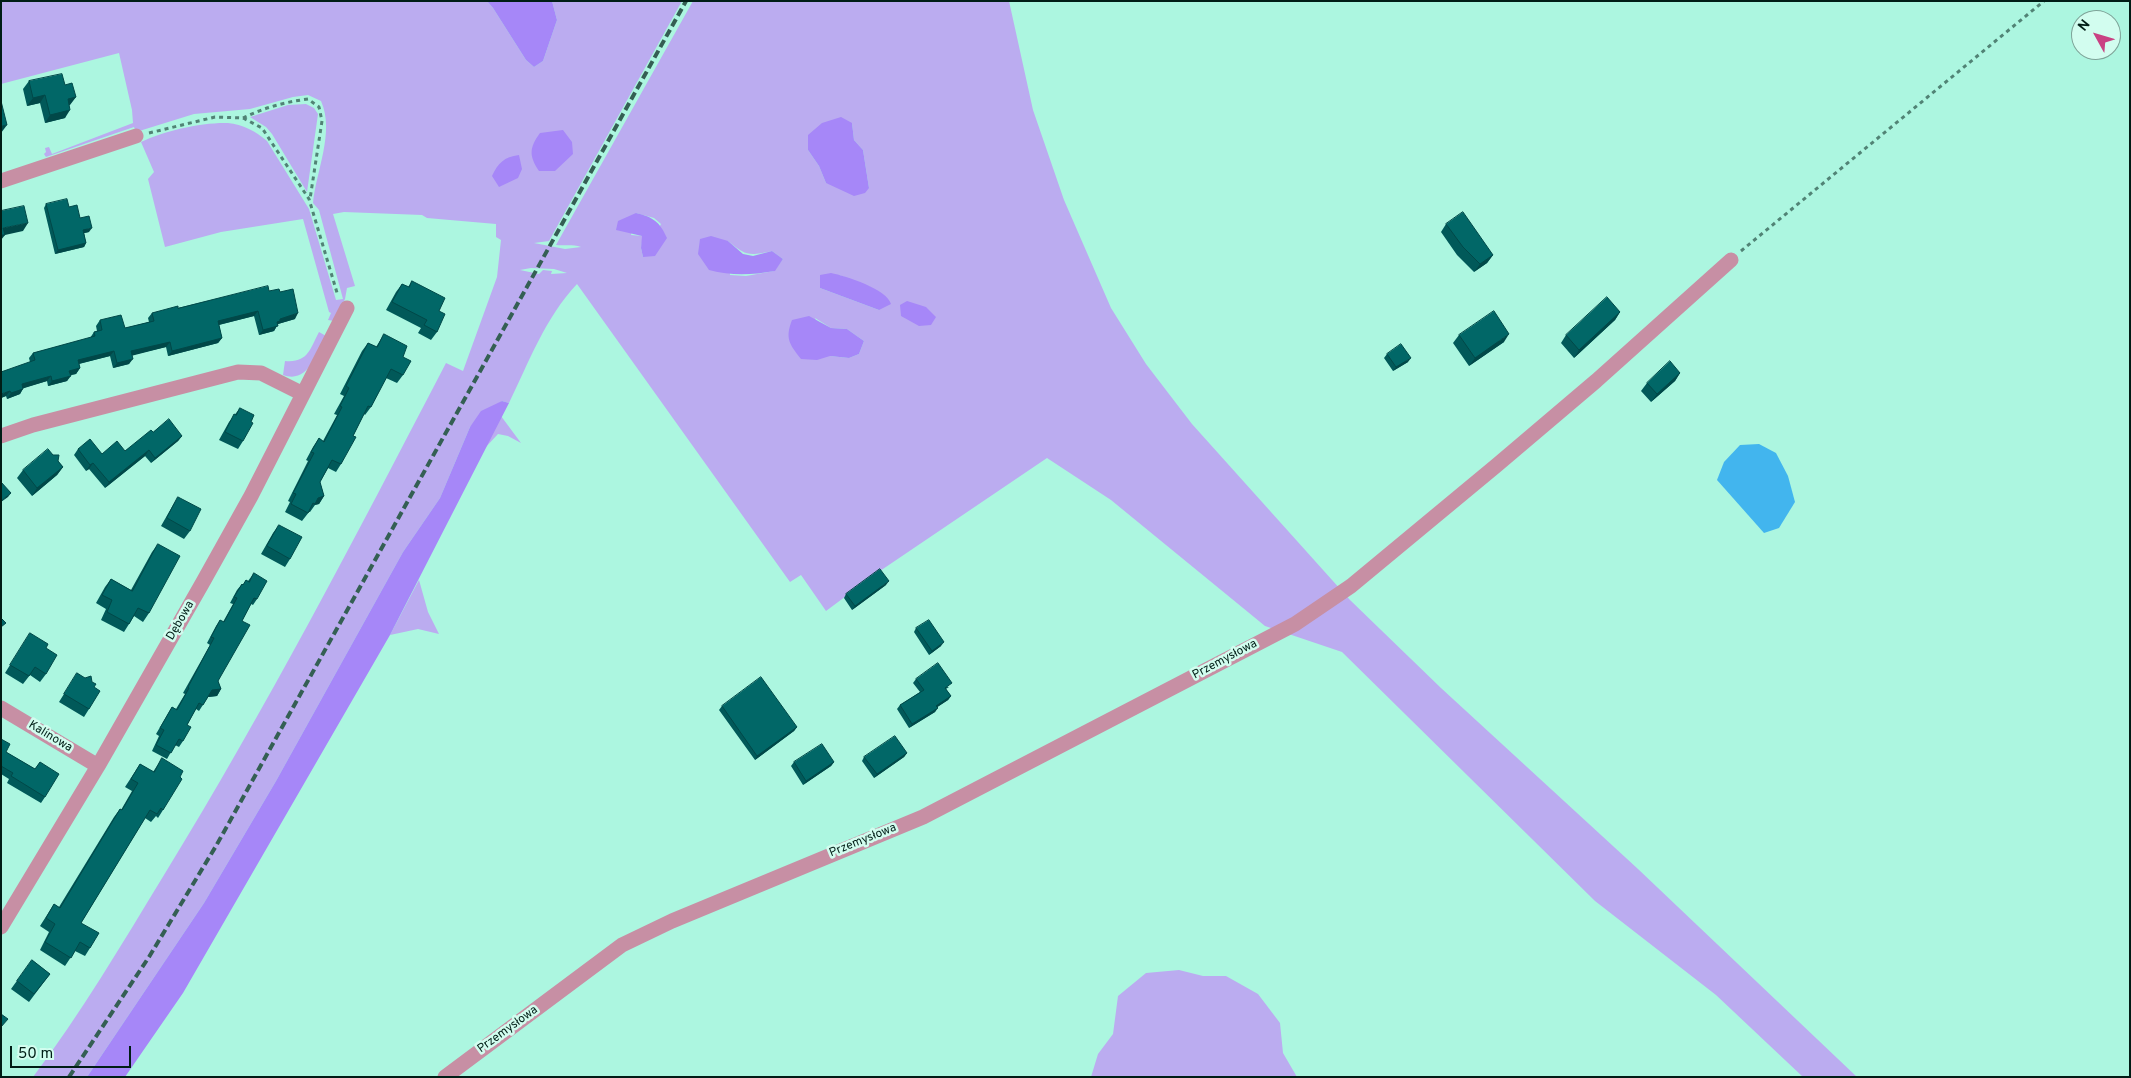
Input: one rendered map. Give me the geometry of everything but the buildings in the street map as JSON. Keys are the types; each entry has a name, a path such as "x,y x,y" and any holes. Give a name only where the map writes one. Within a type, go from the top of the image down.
{"street":[{"path":"1,181 136,136"},
{"name":"Przemysłowa","path":"445,1077 622,946 672,921 923,817 1295,624 1351,586 1596,381 1731,260"},
{"name":"Dębowa","path":"1,926 98,766 241,513 348,308"},
{"path":"1,436 33,425 238,372 261,372 303,394"},
{"name":"Kalinowa","path":"1,708 98,766"}],"path":[{"path":"1731,260 2044,1"},
{"path":"243,118 255,112 289,102 308,99 319,108 322,121 310,200"},
{"path":"136,136 215,117 243,118 262,128 310,200 339,297 348,308"}],"shaded area":[{"path":"1,1 487,1 526,60 534,67 543,61 557,20 552,1 682,1 549,241 534,243 565,249 581,247 556,245 693,1 1009,1 1033,110 1064,200 1111,308 1146,364 1192,424 1350,600 1441,688 1638,869 1857,1077 1803,1077 1716,995 1595,901 1342,652 1265,626 1111,500 1047,458 877,573 826,611 801,575 790,582 577,284 547,326 509,403 502,401 470,427 440,498 403,552 276,781 204,903 87,1077 33,1077 68,1028 117,952 202,812 274,686 446,363 463,371 497,277 501,240 496,237 496,224 427,218 422,215 344,212 333,214 355,286 347,288 345,299 334,321 328,320 331,313 329,312 303,219 221,232 165,247 148,179 154,172 141,142 172,131 218,123 239,125 267,141 309,209 336,300 343,299 319,210 313,203 326,126 325,113 321,101 308,95 293,97 250,109 194,114 136,132 134,127 46,157 44,154 46,152 45,148 49,147 52,154 133,123 132,110 119,53 1,84","holes":["852,123 854,140 863,150 869,188 826,183 819,166 808,150","636,213 654,218 661,224 643,257 641,248 643,236 631,235","728,241 739,250 748,254 772,251 783,259 774,271 746,276 730,275","531,268 554,269 567,273 551,274 552,271 543,270 539,274 520,270","839,275 870,287 879,310 820,288","815,318 831,328 847,329 864,341 859,354 849,358 830,356"]},
{"path":"487,1 552,1 557,20 543,61 534,67 526,60"},
{"path":"306,104 314,108 318,114 307,192 272,134 266,127 250,117 288,105"},
{"path":"841,117 852,123 854,140 863,150 869,188 865,193 854,196 826,183 819,166 808,150 808,135 822,123"},
{"path":"563,130 572,142 573,154 555,171 539,171 532,156 532,148 536,138 540,133"},
{"path":"519,155 522,169 518,178 499,187 492,176 497,168 505,159"},
{"path":"636,213 647,216 655,221 662,228 667,238 655,256 643,257 641,248 642,236 616,230 618,221"},
{"path":"711,236 728,241 743,254 753,256 772,251 783,259 775,271 734,274 709,270 698,254 700,239"},
{"path":"831,273 856,280 874,288 888,298 891,304 879,310 820,288 820,275"},
{"path":"907,301 926,307 936,317 931,325 919,326 901,316 900,305"},
{"path":"809,316 831,328 847,329 864,341 859,354 849,358 830,356 817,360 801,359 789,341 789,332 792,320"},
{"path":"319,332 326,336 310,366 299,375 292,377 283,375 285,361 299,360 307,354"},
{"path":"502,401 509,403 390,635 183,993 125,1077 87,1077 204,903 276,781 403,552 440,498 470,427 481,411"},
{"path":"501,416 521,443 508,436 498,434 484,449"},
{"path":"419,580 428,612 439,634 418,629 390,635"},
{"path":"1179,970 1203,976 1226,976 1258,994 1280,1023 1283,1053 1297,1077 1091,1077 1098,1054 1113,1034 1118,996 1146,973"}],"water":[{"path":"1759,444 1776,453 1788,476 1795,502 1779,528 1764,533 1717,480 1724,462 1740,445"}],"railway":[{"path":"69,1077 149,957 216,846 686,1"}]}
